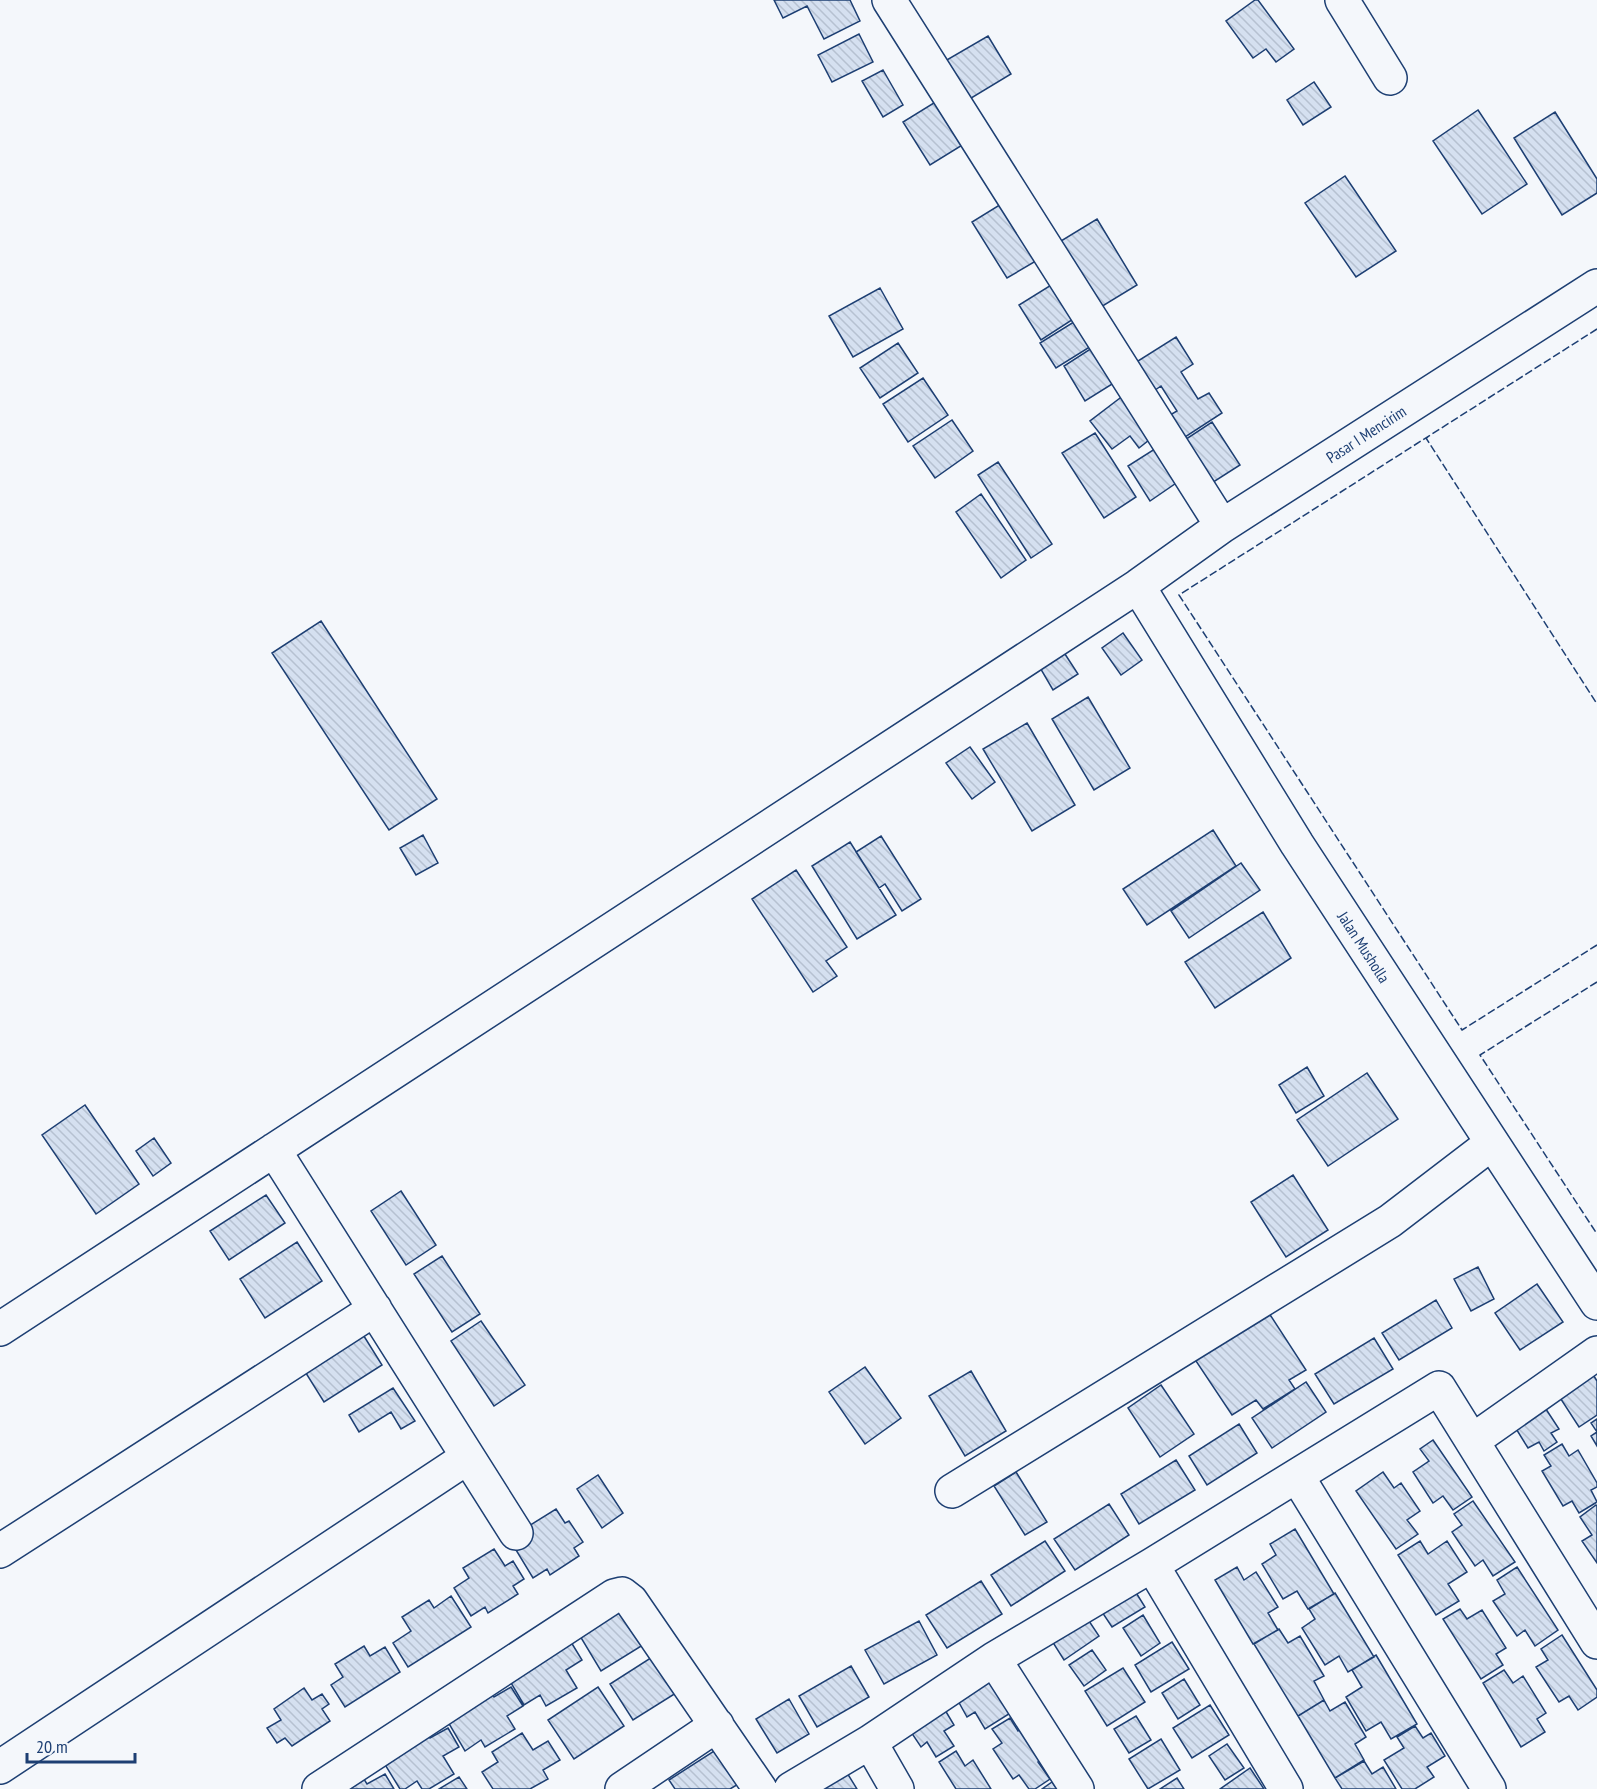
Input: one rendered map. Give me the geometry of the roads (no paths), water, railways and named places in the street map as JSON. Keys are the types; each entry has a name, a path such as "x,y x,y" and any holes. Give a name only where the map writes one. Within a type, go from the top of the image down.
{"street":[{"path":"889,0 1222,526"},
{"path":"1342,0 1390,78"},
{"name":"Pasar I Mencirim","path":"0,1329 1138,586 1222,526 1597,286"},
{"name":"Jalan Musholla","path":"1138,586 1297,844 1597,1304"},
{"path":"952,1491 1389,1221 1492,1143"},
{"path":"274,1150 516,1533"},
{"path":"0,1551 375,1309"},
{"path":"1472,1441 1597,1353"},
{"path":"791,1789 870,1742 994,1659 1152,1566 1439,1388 1597,1642"},
{"path":"0,1767 468,1457"},
{"path":"1297,1476 1489,1789"},
{"path":"1152,1566 1286,1789"},
{"path":"319,1789 618,1594 632,1601 760,1789"},
{"path":"994,1659 1077,1789"},
{"path":"622,1789 717,1725"},
{"path":"870,1742 897,1789"},
{"path":"0,1778 8,1789"}]}
